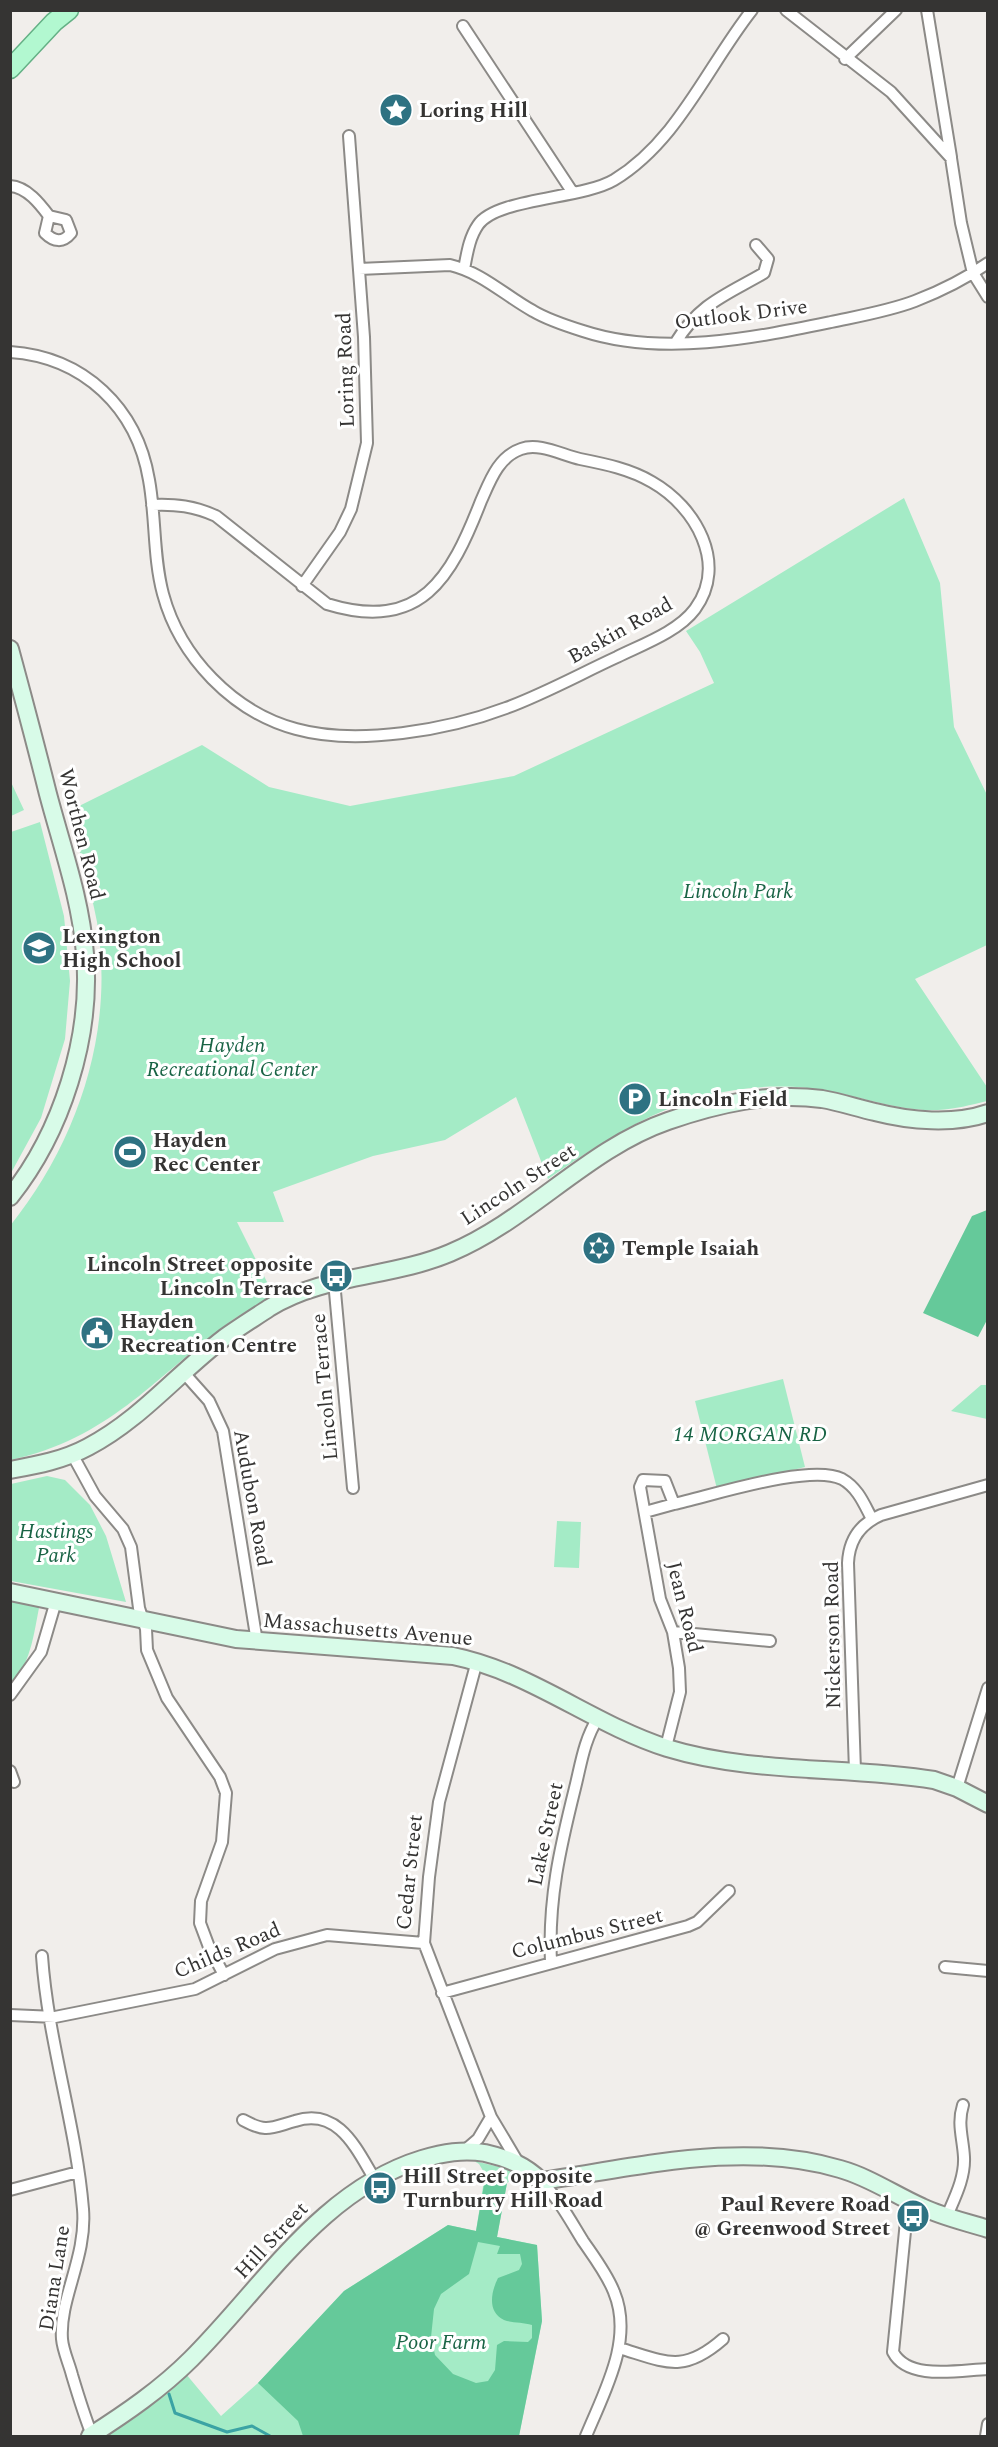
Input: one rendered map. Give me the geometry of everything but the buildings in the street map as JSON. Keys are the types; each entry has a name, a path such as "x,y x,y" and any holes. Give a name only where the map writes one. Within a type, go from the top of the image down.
{"main road":[{"path":"10,69 54,22 69,10"}],"street":[{"path":"464,269 468,244 478,224 489,215 504,208 573,193 612,181 640,162 701,87 752,10"},
{"path":"786,10 844,59 891,92 951,158"},
{"path":"844,59 896,10"},
{"path":"927,10 961,224 974,273 987,297"},
{"path":"463,26 573,193"},
{"name":"Loring Road","path":"302,586 340,532 351,509 367,443 359,269 349,136"},
{"path":"10,186 28,193 49,216"},
{"path":"676,342 697,314 711,302 764,273 769,264 768,260 756,245"},
{"name":"Outlook Drive","path":"359,269 450,265 464,269 499,287 533,311 577,329 620,340 676,342 709,341 777,332 914,302 974,273 987,263"},
{"name":"Baskin Road","path":"10,352 40,356 65,364 105,390 133,431 145,462 152,505 156,557 162,591 172,620 195,661 225,690 251,709 277,723 321,735 351,737 406,732 480,716 525,700 647,642 680,622 694,610 711,570 706,546 694,521 680,504 652,482 628,470 548,449 525,447 509,454 492,474 457,557 443,579 428,593 406,606 385,611 363,611 327,604 216,516 200,509 177,504 152,505"},
{"name":"Worthen Road","path":"10,649 78,906 85,954 85,984 73,1069 51,1130 24,1180 10,1197"},
{"name":"Lincoln Street","path":"10,1470 72,1454 90,1446 124,1424 224,1338 270,1308 310,1288 334,1281 398,1270 449,1254 496,1230 621,1143 665,1122 728,1103 781,1096 836,1102 898,1118 941,1120 987,1113"},
{"name":"Lincoln Terrace","path":"334,1281 352,1488"},
{"name":"Audubon Road","path":"184,1373 209,1401 223,1431 257,1642"},
{"path":"72,1454 95,1496 123,1529 131,1547 147,1650 167,1698 220,1778 226,1793 222,1842 201,1901 200,1923 208,1947 224,1975"},
{"path":"645,1512 789,1478 826,1474 852,1486 872,1519 987,1485"},
{"name":"Jean Road","path":"666,1747 680,1692 679,1668 673,1632 660,1599 640,1487 643,1480 665,1481 674,1504"},
{"name":"Nickerson Road","path":"855,1772 848,1554 855,1537 872,1519"},
{"name":"Massachusetts Avenue","path":"10,1592 257,1642 453,1656 477,1661 510,1672 598,1718 666,1747 704,1757 750,1763 928,1779 957,1788 987,1804"},
{"path":"10,1695 41,1652 56,1601"},
{"path":"673,1632 770,1641"},
{"name":"Cedar Street","path":"477,1661 439,1802 429,1872 424,1943 491,2117 520,2164 541,2181 566,2212 612,2287 622,2325 619,2348 586,2436"},
{"path":"957,1788 987,1688"},
{"name":"Lake Street","path":"551,1962 549,1920 552,1885 583,1749 598,1718"},
{"path":"10,1771 14,1782"},
{"name":"Columbus Street","path":"442,1993 688,1926 697,1922 729,1891"},
{"name":"Childs Road","path":"10,2015 49,2017 116,2007 195,1989 275,1949 327,1935 424,1943"},
{"name":"Diana Lane","path":"42,1956 49,2017 78,2172 84,2233 63,2319 62,2340 91,2436"},
{"path":"945,1967 987,1971"},
{"path":"947,2216 963,2173 964,2157 960,2124 963,2105"},
{"path":"243,2120 260,2130 278,2128 310,2117 326,2121 339,2127 350,2138 374,2178"},
{"path":"463,2151 478,2139 491,2117"},
{"name":"Hill Street","path":"91,2436 136,2406 181,2369 326,2214 374,2178 418,2160 463,2151 494,2156 520,2164"},
{"path":"541,2181 709,2158 765,2155 790,2157 842,2169 908,2200 987,2229"},
{"path":"10,2190 78,2172"},
{"path":"908,2200 893,2352 897,2360 910,2369 987,2369"},
{"path":"619,2348 665,2361 682,2362 704,2355 723,2339"},
{"path":"986,2436 987,2424"}],"green space":[{"name":"Lincoln Park","path":"904,498 940,583 954,727 988,797 987,945 915,979 987,1087 987,1101 951,1109 922,1110 808,1088 770,1087 734,1090 701,1097 669,1108 608,1139 548,1179 516,1097 445,1140 373,1156 273,1192 284,1222 237,1222 274,1296 227,1324 127,1405 102,1422 45,1450 11,1460 10,1226 34,1193 55,1158 72,1121 86,1083 101,1004 101,963 97,922 69,811 202,745 269,787 350,806 514,776 714,683 700,652 686,631"},
{"path":"10,780 24,810 11,816 10,816"},
{"name":"Lexington High School","path":"40,822 64,916 70,981 65,1039 41,1118 11,1173 11,832"},
{"path":"987,1210 987,1320 978,1337 923,1313 972,1216"},
{"name":"14 MORGAN RD","path":"783,1379 805,1467 717,1489 695,1401"},
{"path":"981,1385 987,1385 987,1419 951,1411"},
{"name":"Hastings Park","path":"47,1476 65,1480 90,1505 106,1536 126,1602 11,1581 11,1484"},
{"path":"557,1521 581,1522 579,1568 554,1567"},
{"path":"11,1592 41,1598 28,1655 11,1685"},
{"name":"Poor Farm","path":"474,2161 504,2168 525,2177 517,2176 507,2183 497,2237 537,2245 542,2321 519,2436 104,2436 186,2374 221,2416 258,2383 344,2291 448,2225 476,2231 485,2174 479,2164"},
{"name":"Poor Farm","path":"485,2179 507,2183 497,2237 537,2245 542,2321 519,2436 303,2436 298,2421 258,2383 344,2291 448,2225 476,2231","holes":["478,2242 500,2246 497,2254 520,2254 522,2264 519,2270 498,2278 492,2295 493,2307 504,2320 532,2325 532,2338 528,2342 504,2341 497,2345 495,2370 488,2381 476,2383 453,2374 435,2355 431,2337 434,2309 441,2294 469,2274"]}],"waterway":[{"path":"169,2394 175,2413 227,2432 252,2426 270,2436"}],"place":[{"name":"Loring Hill","path":"396,110"},
{"name":"Lexington High School","path":"39,948"},
{"name":"Lincoln Field","path":"635,1099"},
{"name":"Hayden Rec Center","path":"130,1152"},
{"name":"Temple Isaiah","path":"599,1248"},
{"name":"Lincoln Street opposite Lincoln Terrace","path":"336,1276"},
{"name":"Hayden Recreation Centre","path":"97,1333"},
{"name":"Hill Street opposite Turnburry Hill Road","path":"380,2188"},
{"name":"Paul Revere Road @ Greenwood Street","path":"913,2216"}],"park label":[{"name":"Hayden Recreational Center","path":"232,1057"}]}
